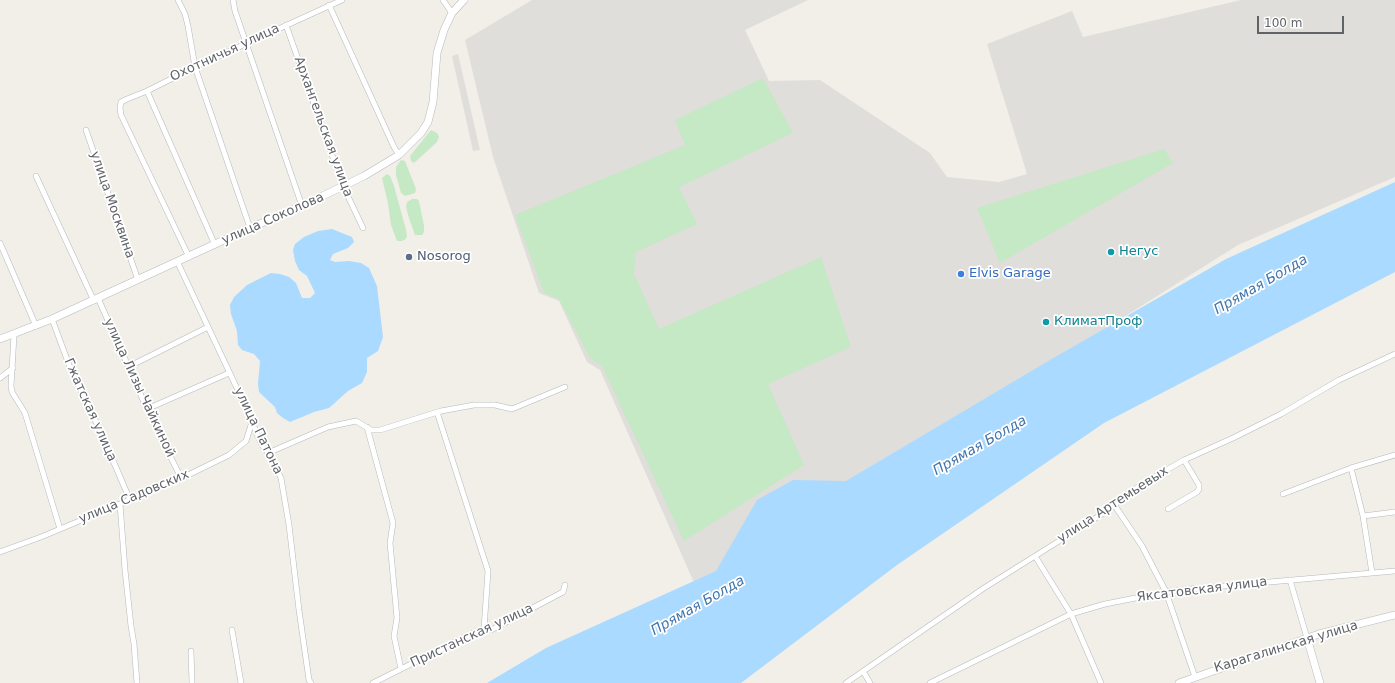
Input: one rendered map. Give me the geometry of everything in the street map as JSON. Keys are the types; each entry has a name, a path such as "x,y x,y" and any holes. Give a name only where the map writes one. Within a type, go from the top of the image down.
{"main road":[{"name":"улица Соколова","path":"0,339 14,335 52,319 177,261 216,245 250,228 302,206 388,163 399,155 420,133 428,122 436,82 437,53 444,30 452,13 464,0"},
{"name":"Карагалинская улица","path":"1179,683 1307,638 1395,615"},
{"path":"1307,638 1320,683"}],"street":[{"path":"178,0 185,14 196,67 250,228"},
{"path":"233,0 246,43 302,206"},
{"name":"Охотничья улица","path":"189,257 121,115 121,102 342,0"},
{"path":"443,0 452,13"},
{"path":"329,5 399,155"},
{"name":"Архангельская улица","path":"286,25 343,186 363,228"},
{"path":"147,91 216,245"},
{"name":"улица Москвина","path":"86,130 138,280"},
{"name":"улица Лизы Чайкиной","path":"36,176 181,478"},
{"path":"0,243 36,326"},
{"name":"улица Патона","path":"177,261 261,443 281,478 289,525 309,680 311,683"},
{"name":"Гжатская улица","path":"52,319 72,373 99,428 130,500"},
{"path":"128,367 208,327"},
{"path":"14,335 11,386 12,392 25,413 60,529"},
{"name":"улица Артемьевых","path":"846,683 984,588 1115,506 1127,494 1184,460 1281,414 1339,380 1395,354"},
{"path":"0,378 13,368"},
{"path":"147,409 229,372"},
{"path":"268,453 328,427 356,421 372,430 380,430 436,412 474,405 495,405 512,409 565,387"},
{"path":"436,412 488,571 484,629"},
{"name":"улица Садовских","path":"0,552 130,500 229,455 246,441 252,422"},
{"path":"367,427 393,523 390,544 397,618 394,636 401,669"},
{"path":"1282,494 1351,468 1395,455"},
{"path":"1168,509 1200,489 1184,460"},
{"path":"1351,468 1363,516 1372,573"},
{"path":"120,504 125,570 137,683"},
{"path":"1115,506 1142,546 1166,592 1195,677"},
{"path":"1363,516 1395,512"},
{"path":"1035,556 1071,614 1101,683"},
{"name":"Яксатовская улица","path":"931,683 1071,614 1105,604 1166,592 1395,571"},
{"path":"1290,580 1307,638"},
{"name":"Пристанская улица","path":"373,683 477,631 484,629 491,630 563,592 565,585"},
{"path":"232,630 241,683"},
{"path":"191,651 192,683"},
{"path":"863,671 870,683"}],"shaded area":[{"path":"532,0 808,0 745,30 769,81 820,80 930,153 947,177 999,182 1027,174 987,44 1072,11 1083,37 1241,0 1395,0 1395,177 1238,245 696,587 600,370 587,362 559,301 539,293 493,157 465,40"},
{"path":"458,54 480,150 473,151 452,56"}],"green space":[{"path":"763,78 793,133 679,187 697,224 636,252 634,274 659,329 821,257 851,347 768,384 804,465 684,541 602,366 590,358 559,299 544,293 515,215 685,145 675,120"},
{"path":"431,130 437,133 439,137 437,142 414,163 411,161 410,156"},
{"path":"1164,149 1173,163 1000,263 977,208"},
{"path":"401,160 405,161 416,189 415,193 405,196 401,193 396,175 396,167"},
{"path":"387,174 390,176 394,186 406,230 406,239 402,241 397,241 391,225 382,178"},
{"path":"412,199 417,199 419,201 424,226 424,232 422,235 415,235 409,218 406,207 407,202"}],"water":[{"name":"Прямая Болда","path":"1395,182 1395,272 1104,423 897,565 741,683 487,683 546,648 716,571 757,500 793,480 846,481 1050,360 1226,259"},
{"path":"332,229 352,237 354,242 348,248 333,254 330,260 335,262 349,261 361,263 369,268 377,286 383,337 378,351 367,358 367,372 362,383 348,391 329,408 314,412 290,422 277,413 275,407 259,392 258,384 260,361 254,354 242,350 238,345 237,331 231,314 230,305 234,297 247,285 271,273 289,277 296,283 302,298 310,298 315,293 307,276 299,270 295,261 293,250 295,244 304,237 318,231"}],"place":[{"name":"Негус","path":"1111,252"},
{"name":"Nosorog","path":"409,257"},
{"name":"Elvis Garage","path":"961,274"},
{"name":"КлиматПроф","path":"1046,322"}]}
